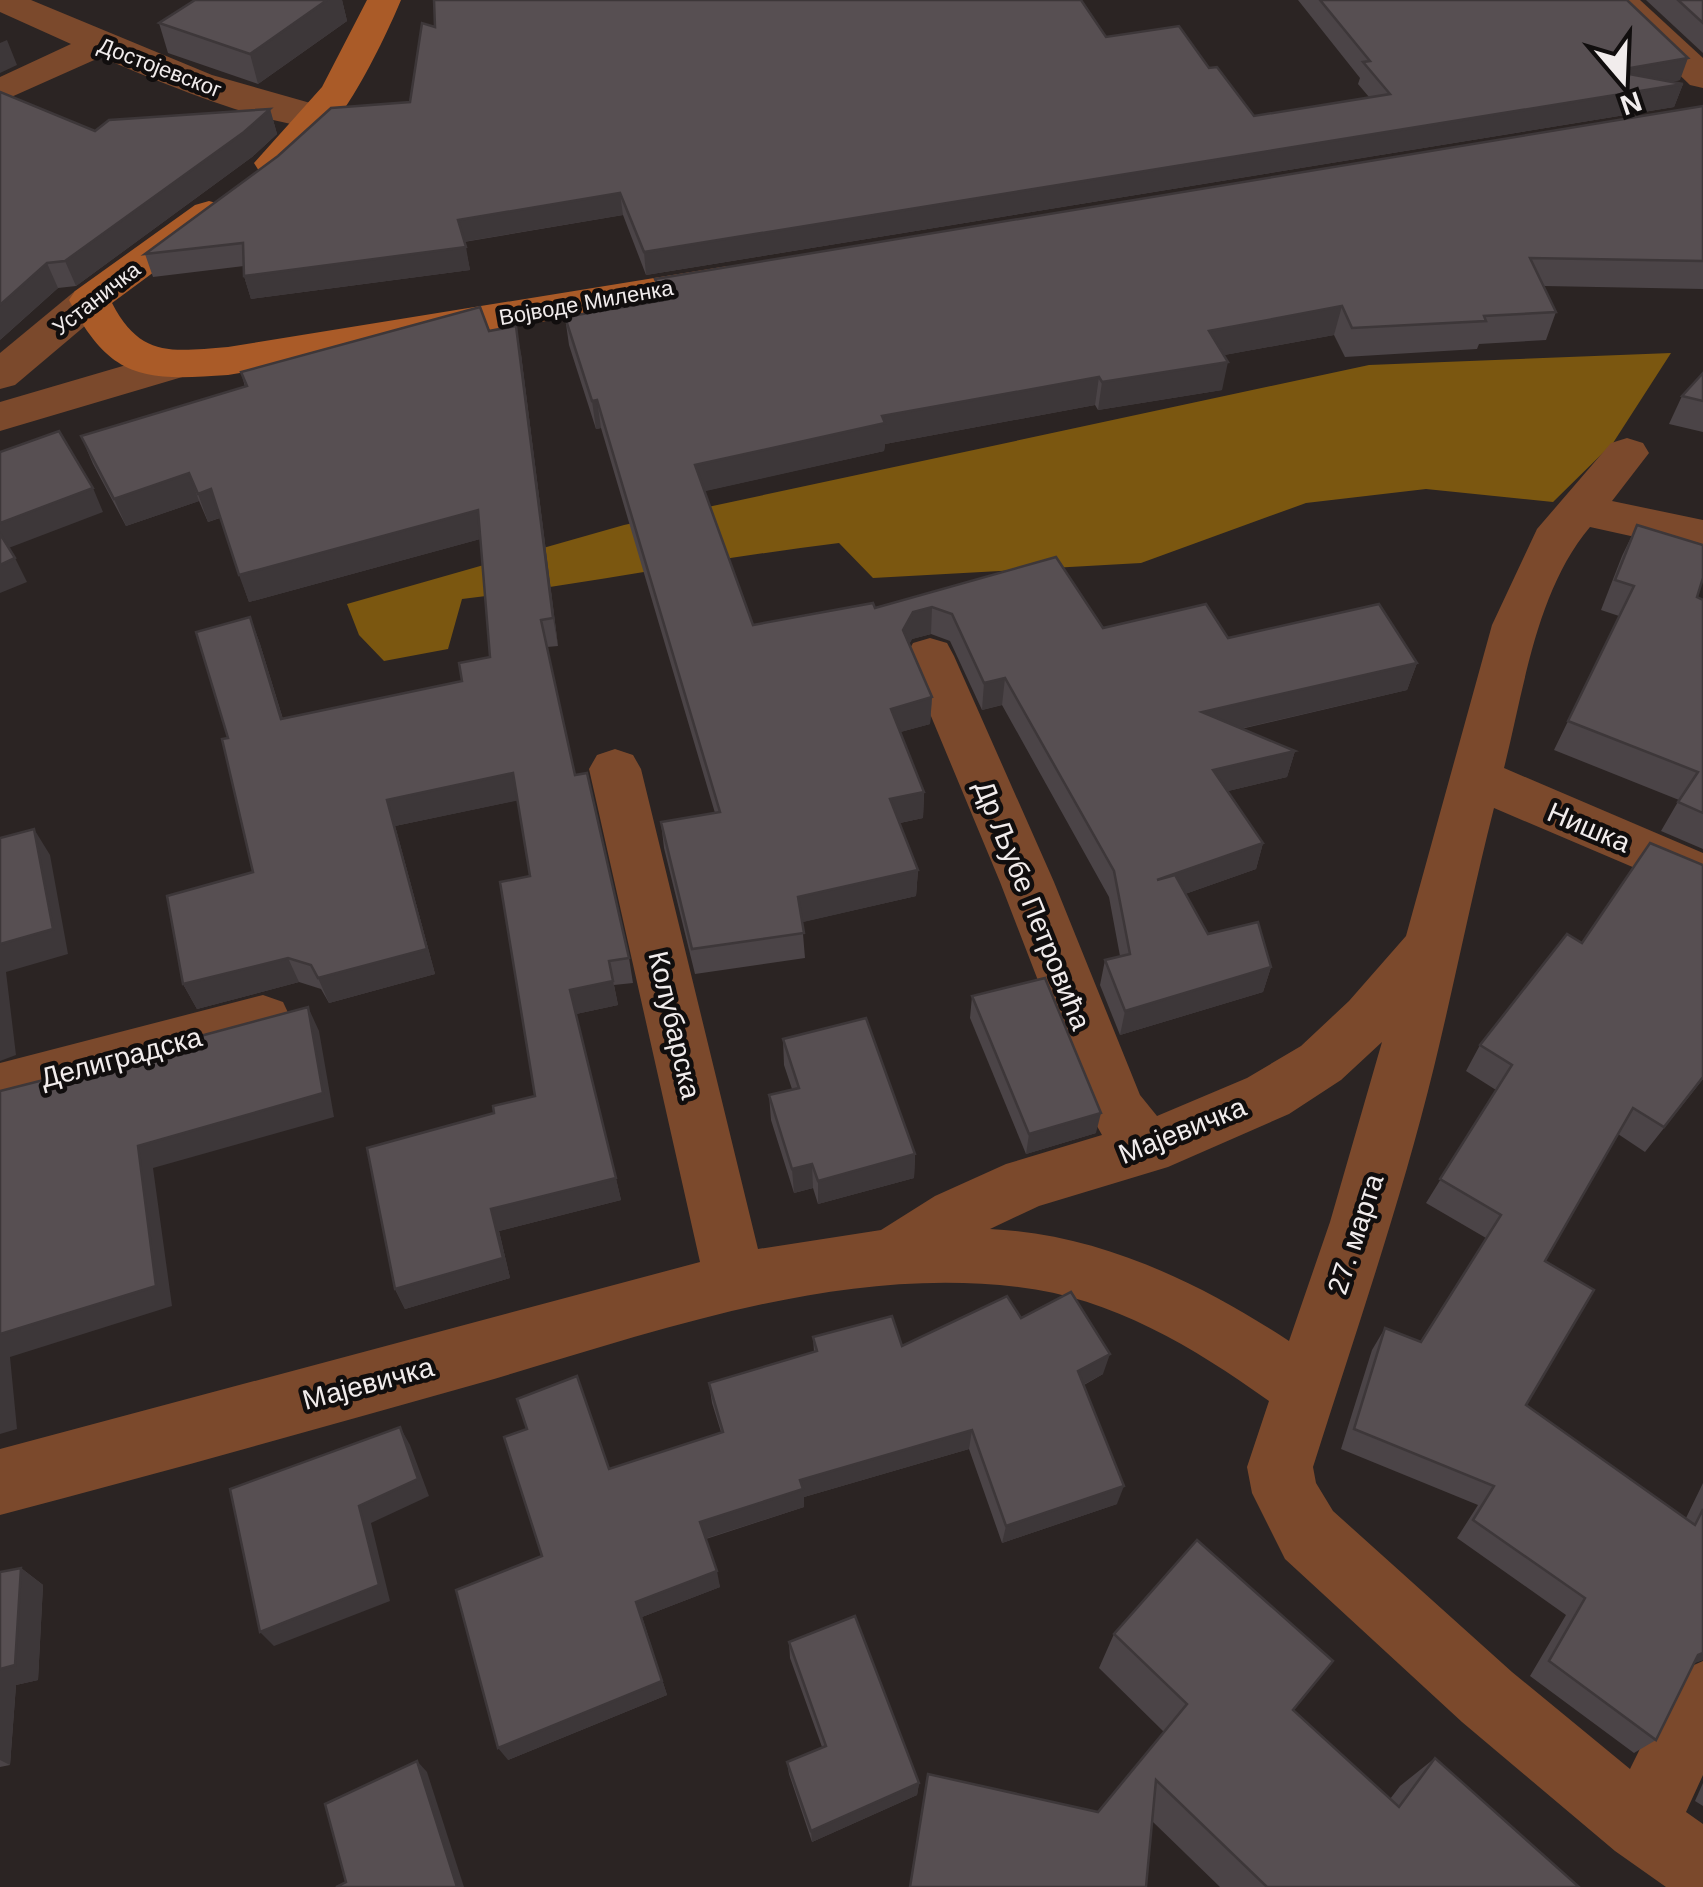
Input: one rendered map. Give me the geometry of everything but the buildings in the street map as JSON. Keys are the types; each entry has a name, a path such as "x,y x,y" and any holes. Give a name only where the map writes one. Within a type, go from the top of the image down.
{"street":[{"name":"Достојевског","path":"2,0 100,44 264,106 322,118"},
{"name":"Устаничка","path":"0,375 90,300 268,168 322,118 347,78 384,0"},
{"path":"1619,0 1703,77"},
{"path":"0,91 100,44"},
{"name":"Војводе Миленка","path":"90,300 111,342 125,352 174,365 281,353 772,271"},
{"path":"0,417 174,365"},
{"name":"27. марта","path":"1627,454 1553,540 1516,625 1431,945 1405,1067 1360,1222 1280,1467 1285,1493 1309,1535 1676,1859"},
{"path":"1578,509 1703,536"},
{"name":"Др Љубе Петровића","path":"930,656 1027,882 1117,1110 1147,1148"},
{"name":"Колубарска","path":"614,768 735,1281"},
{"name":"Нишка","path":"1476,778 1703,876"},
{"name":"Мајевичка","path":"894,1256 956,1215 1027,1183 1147,1148 1268,1096 1321,1062 1369,1018 1431,945"},
{"name":"Делиградска","path":"0,1088 300,1010"},
{"name":"Мајевичка","path":"0,1482 735,1281 894,1256 940,1253 1092,1274 1178,1306 1220,1330 1304,1389"},
{"path":"1676,1859 1703,1697"}],"shaded area":[{"path":"1671,353 1613,443 1553,502 1426,489 1306,503 1141,563 873,578 839,543 792,549 462,599 448,649 384,661 359,635 347,604 624,525 1369,365"}]}
